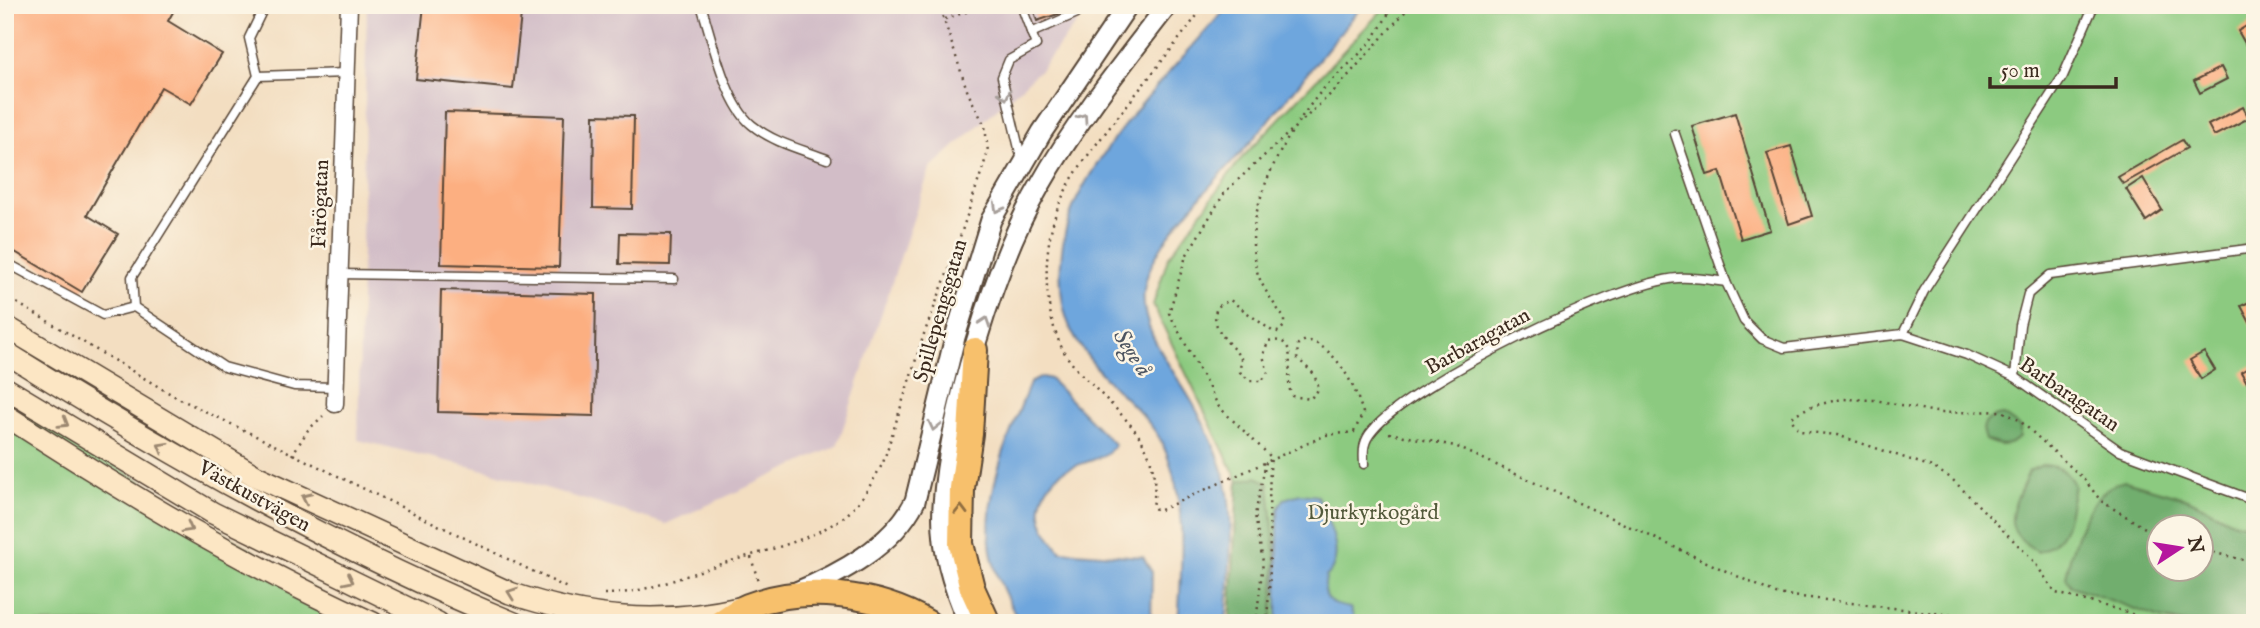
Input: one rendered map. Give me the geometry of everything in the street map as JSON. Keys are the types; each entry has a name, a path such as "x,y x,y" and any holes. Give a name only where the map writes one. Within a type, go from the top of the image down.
{"highway":[{"path":"975,350 970,434 961,488 961,544 972,588 988,623"},
{"path":"720,623 748,606 783,597 856,597 891,605 928,623"}],"main road":[{"path":"5,326 256,476 510,593 547,605 614,617 687,619 748,606"},
{"name":"Västkustvägen","path":"5,352 94,408 258,501 417,583 514,623"},
{"name":"Västkustvägen","path":"5,388 214,513 438,623"},
{"path":"5,415 133,498 294,585 373,623"}],"street":[{"name":"Fårögatan","path":"335,404 349,5"},
{"name":"Spillepengsgatan","path":"783,597 860,559 905,520 915,500 955,337 991,220 1023,163 1129,5"},
{"name":"Spillepengsgatan","path":"969,623 947,565 943,506 953,436 975,350 1010,246 1038,187 1086,114 1168,5"}],"lane":[{"path":"134,307 132,277 258,76 249,38 265,5"},
{"path":"701,5 721,69 736,105 750,124 776,141 827,159"},
{"path":"1021,5 1036,45 1009,60 1002,77 1023,163"},
{"path":"1031,33 1077,13 1079,5"},
{"path":"1903,334 1923,291 2063,76 2094,5"},
{"path":"258,76 346,73"},
{"name":"Barbaragatan","path":"1675,134 1726,282 1744,321 1762,339 1784,348 1903,334 1967,355 2015,377 2120,451 2255,501"},
{"path":"2015,377 2020,325 2028,294 2050,275 2255,248"},
{"path":"5,262 103,315 134,307 224,367 295,386 336,387"},
{"path":"340,274 674,279"},
{"name":"Barbaragatan","path":"1373,429 1404,404 1494,349 1560,318 1640,287 1677,278 1726,282"},
{"path":"1364,464 1362,448 1373,429"}],"path":[{"path":"595,595 642,590 751,557 808,536 845,516 862,499 883,463 924,334 952,261 988,152 985,126 968,93 939,5"},
{"path":"945,19 987,5"},
{"path":"1205,5 1091,149 1061,198 1049,244 1048,298 1062,349 1083,376 1145,442 1154,468 1153,507 1158,511 1272,457 1326,435 1373,429 1455,446 1776,594 2019,623"},
{"path":"1354,432 1363,413 1356,392 1322,346 1306,340 1298,344 1295,351 1302,365 1319,382 1316,395 1310,399 1292,396 1288,388 1291,360 1286,344 1278,340 1268,341 1263,356 1268,372 1262,381 1250,381 1240,372 1241,358 1216,327 1217,307 1230,300 1272,331 1279,332 1284,326 1284,318 1258,276 1252,246 1253,221 1279,154 1316,98 1373,38 1394,5"},
{"path":"1272,457 1219,407 1169,313 1186,256 1225,192 1337,88 1411,5"},
{"path":"5,296 176,397 292,456 574,590"},
{"path":"2144,527 2101,501 2083,478 2019,420 2002,411 1941,413 1875,400 1842,399 1812,406 1795,414 1791,419 1800,431 1837,435 1932,467 1951,478 1968,499 2032,559 2056,593 2127,612 2152,623"},
{"path":"292,456 308,430 335,404"},
{"path":"1266,623 1270,596 1267,499 1272,457"},
{"path":"1256,623 1262,562 1255,515 1266,462"},
{"path":"2214,552 2255,562"},
{"path":"751,557 759,584"}],"shaded area":[{"path":"367,5 1091,5 1040,70 930,169 837,446 666,524 489,471 358,440"}],"green space":[{"name":"Djurkyrkogård","path":"1387,5 2255,5 2255,623 1230,623 1238,481 1153,305 1168,258 1239,161"},
{"path":"5,396 367,623 219,623 211,618 204,623 5,623"},
{"path":"2003,415 2020,427 2020,437 2003,445 1985,440 1983,430 1986,423"},
{"path":"2042,465 2062,470 2074,485 2068,516 2061,534 2056,541 2038,552 2016,534 2012,516 2029,471"},
{"path":"1257,477 1269,484 1276,561 1272,623 1230,623 1238,481"},
{"path":"2125,481 2188,499 2214,512 2232,521 2255,527 2255,623 2183,623 2157,617 2071,586 2066,577 2073,549 2084,519 2101,494"}],"water":[{"name":"Sege å","path":"1229,5 1363,5 1263,128 1170,233 1148,273 1144,307 1148,323 1162,354 1201,418 1212,442 1224,474 1230,509 1231,548 1226,623 1178,623 1181,578 1180,510 1171,466 1151,425 1101,373 1074,335 1062,299 1062,247 1076,201 1108,148 1146,98"},
{"path":"1042,377 1050,379 1115,445 1098,458 1067,469 1049,484 1041,505 1044,526 1061,551 1143,557 1152,572 1151,623 1019,623 1003,589 990,545 992,497 1004,450 1030,383"},
{"path":"1300,494 1317,496 1334,537 1335,559 1326,577 1326,595 1336,605 1350,608 1356,623 1277,623 1278,509 1284,499"}],"building":[{"path":"5,5 177,5 168,21 222,54 191,104 161,87 87,215 118,234 82,292 5,246"},
{"path":"424,5 522,5 513,89 416,79"},
{"path":"1032,5 1075,5 1076,8 1037,21"},
{"path":"2253,22 2255,25 2255,61 2238,31"},
{"path":"2221,67 2227,79 2200,93 2194,81"},
{"path":"2243,107 2249,118 2214,136 2208,125"},
{"path":"445,112 564,116 559,267 441,264"},
{"path":"1735,113 1770,230 1741,239 1720,171 1707,175 1692,126"},
{"path":"594,115 634,116 632,209 593,208"},
{"path":"2182,140 2187,148 2123,184 2118,177"},
{"path":"1791,146 1812,216 1789,224 1767,153"},
{"path":"2143,178 2162,210 2146,221 2126,189"},
{"path":"620,233 671,234 670,265 619,264"},
{"path":"441,290 596,294 594,416 438,412"},
{"path":"2255,299 2255,332 2241,306"},
{"path":"2204,352 2215,370 2201,379 2190,360"},
{"path":"2255,364 2255,382 2249,386 2241,372"}]}
